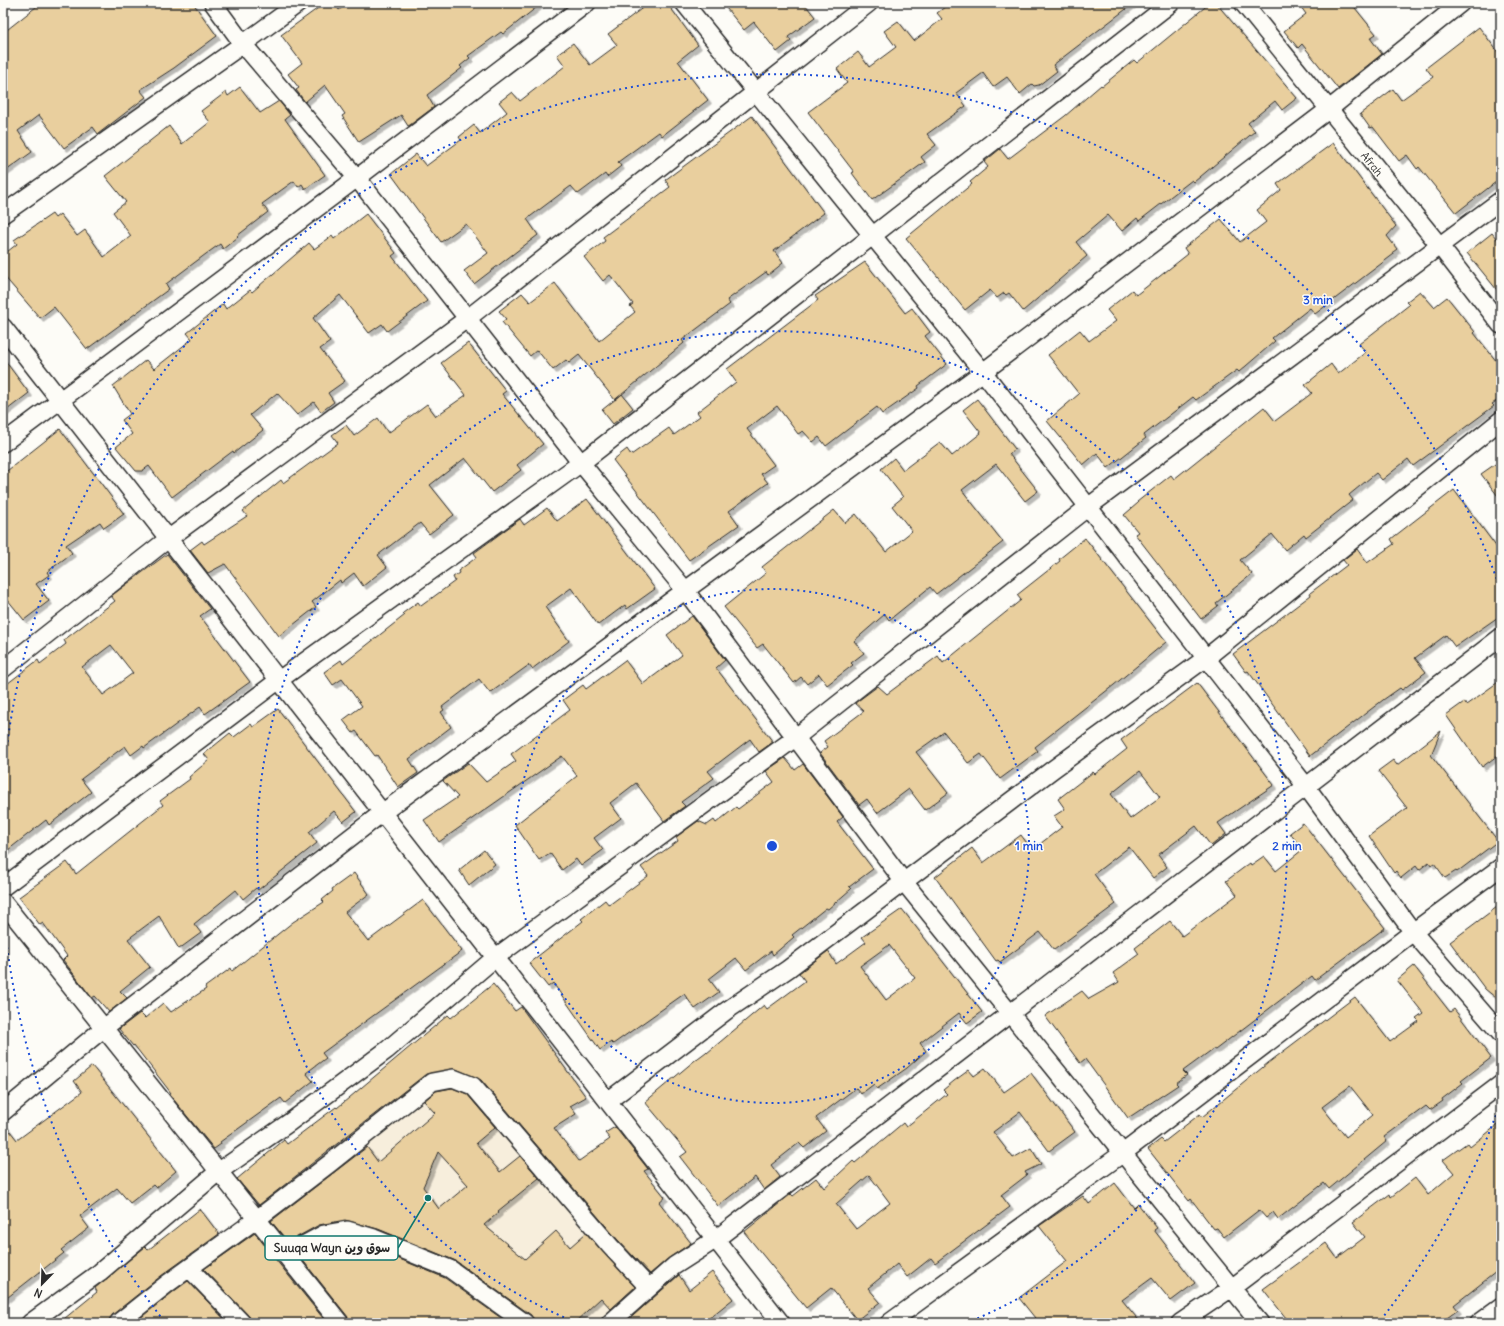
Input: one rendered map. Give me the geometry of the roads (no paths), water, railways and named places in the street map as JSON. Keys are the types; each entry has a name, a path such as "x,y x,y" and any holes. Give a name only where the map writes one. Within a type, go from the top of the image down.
{"street":[{"path":"214,3 243,44 357,178 581,463 685,590 904,882 1122,1153 1233,1287 1260,1323"},
{"path":"3,214 299,3"},
{"path":"3,443 357,178 587,3"},
{"path":"684,3 983,372 1305,785 1413,932 1501,1034"},
{"path":"3,669 168,539 468,318 869,3"},
{"path":"3,887 279,680 581,463 1171,3"},
{"name":"Afrah","path":"1243,3 1328,110 1439,245 1501,326"},
{"path":"3,1112 104,1028 382,813 983,372 1328,110 1461,3"},
{"path":"30,1323 100,1272 218,1172 290,1122 387,1050 496,957 795,738 1088,507 1501,200"},
{"path":"3,327 781,1323"},
{"path":"608,1101 726,1011 788,969 1052,770 1206,658 1501,420"},
{"path":"610,1323 674,1266 716,1239 1305,785 1501,637"},
{"path":"889,1323 1122,1153 1501,867"},
{"path":"3,902 340,1323"},
{"path":"118,1323 329,1164 432,1082 454,1078 474,1086 610,1246 650,1288"},
{"path":"1180,1323 1233,1287 1501,1084"},
{"path":"286,1255 324,1234 347,1230 374,1238 450,1269 525,1323"},
{"path":"189,1268 242,1323"},
{"path":"1479,1323 1501,1307"}],"place":[{"name":"Suuqa Wayn سوق وين","path":"428,1198"}]}
